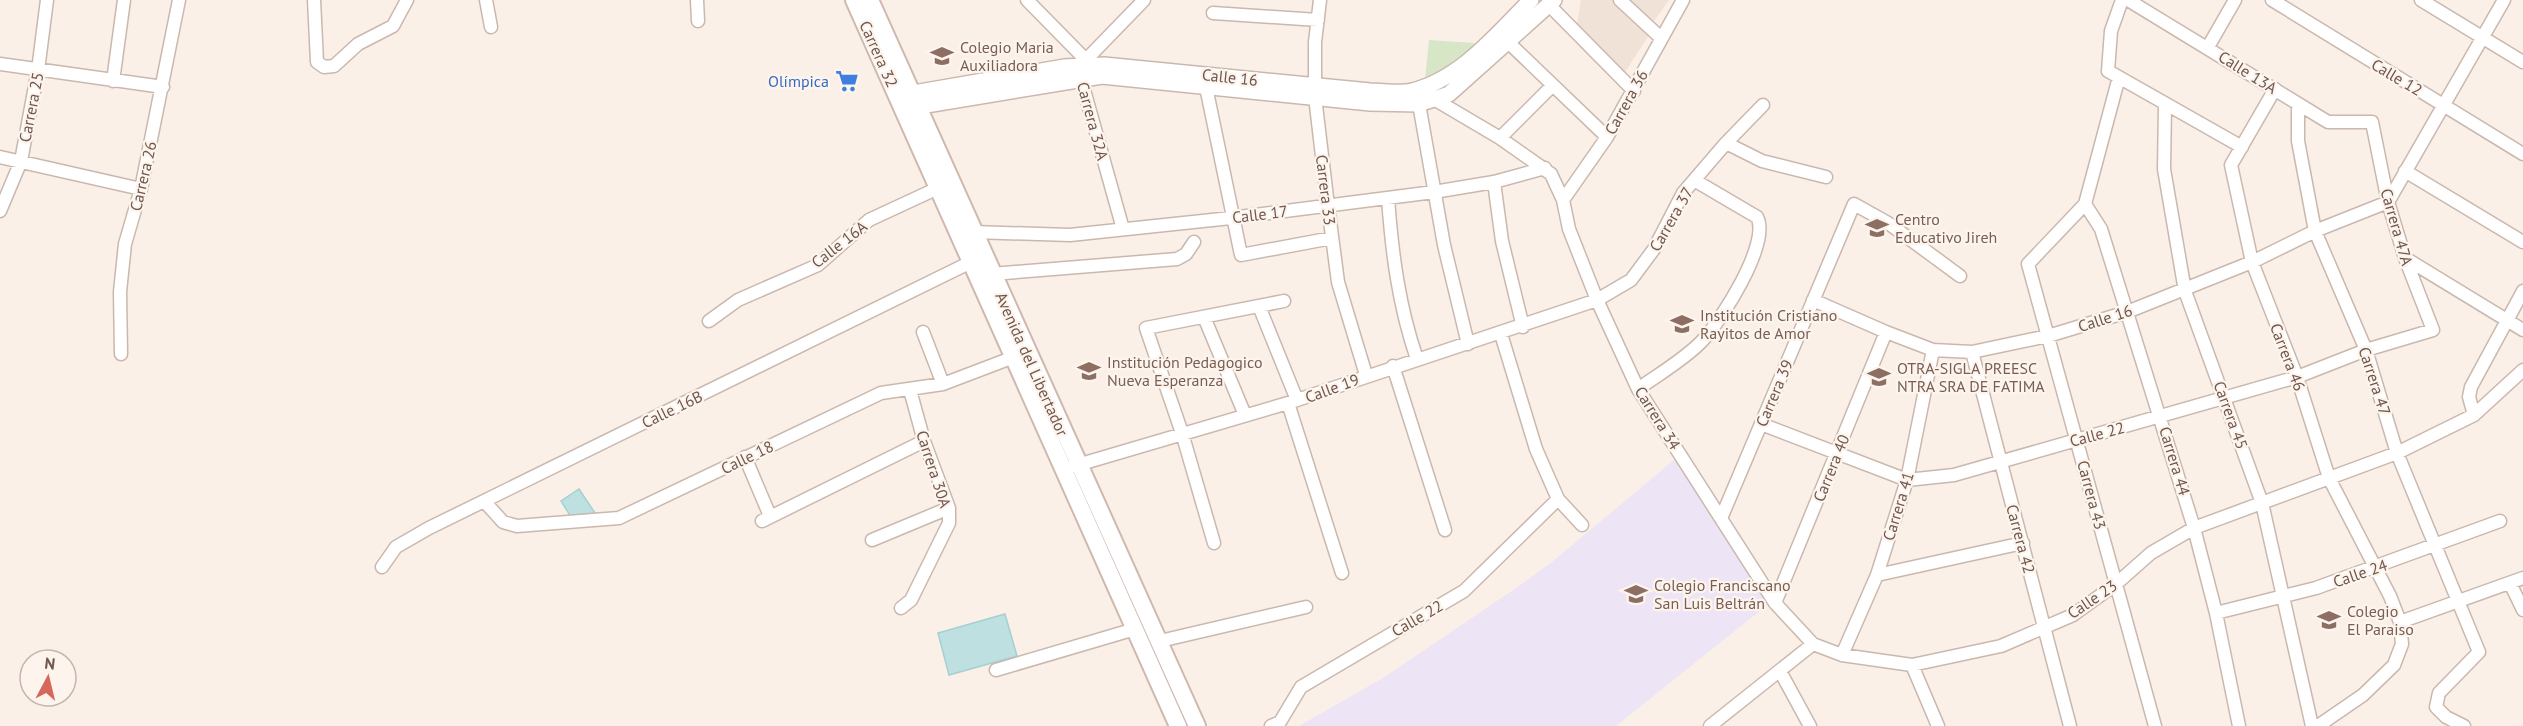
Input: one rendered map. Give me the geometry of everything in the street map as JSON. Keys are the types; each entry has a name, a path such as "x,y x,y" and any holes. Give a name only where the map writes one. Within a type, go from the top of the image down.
{"main road":[{"name":"Carrera 32","path":"854,0 907,101"},
{"name":"Avenida del Libertador","path":"870,0 938,188 971,262 1014,357 1160,641 1197,726"},
{"name":"Avenida del Libertador","path":"907,101 992,274 1135,629 1178,726"}],"street":[{"name":"Carrera 25","path":"0,211 21,161 38,70 47,0"},
{"path":"113,81 124,0"},
{"name":"Carrera 26","path":"120,354 120,292 125,244 141,189 179,0"},
{"path":"314,0 317,62 324,67 334,66 358,44 393,26 407,0"},
{"path":"486,0 491,27"},
{"path":"697,0 698,21"},
{"path":"1027,0 1082,68"},
{"name":"Carrera 32A","path":"1123,229 1082,68 1144,0"},
{"name":"Carrera 33","path":"1320,0 1315,92 1328,206 1338,282 1366,375"},
{"name":"Calle 16","path":"1082,68 1102,76 1206,87 1315,92 1409,92 1440,82 1495,36 1531,0"},
{"path":"1620,0 1661,38"},
{"name":"Carrera 36","path":"1563,200 1607,136 1634,91 1683,0"},
{"path":"2085,204 2114,74 2111,31 2122,0"},
{"name":"Calle 13A","path":"2128,0 2328,122 2372,122"},
{"path":"2208,47 2235,0"},
{"name":"Calle 12","path":"2272,0 2523,154"},
{"path":"2421,0 2523,62"},
{"path":"2388,202 2504,0"},
{"path":"1551,2 1634,91"},
{"name":"Calle 16","path":"907,101 1104,65 1419,104 1449,94 1551,2"},
{"path":"1213,12 1318,20"},
{"path":"1508,42 1607,136"},
{"path":"0,64 163,87"},
{"path":"2114,74 2242,147"},
{"path":"1500,138 1552,86"},
{"path":"1206,87 1231,218 1241,255 1332,238"},
{"name":"Carrera 46","path":"2275,89 2231,165 2252,262 2297,377 2329,478 2390,596 2400,622"},
{"path":"1434,99 1545,168"},
{"path":"1419,104 1434,192 1468,344"},
{"name":"Carrera 45","path":"2165,104 2164,169 2185,291 2226,398 2262,503 2312,726"},
{"name":"Carrera 47","path":"2298,104 2298,141 2315,231 2366,350 2397,453 2479,652 2439,693 2436,707 2446,717 2463,726"},
{"name":"Carrera 37","path":"1597,300 1631,280 1654,249 1683,193 1726,142 1763,105"},
{"name":"Carrera 47A","path":"2372,122 2388,202 2405,258 2433,330"},
{"path":"1726,142 1762,161 1826,177"},
{"path":"0,157 141,189"},
{"name":"Calle 17","path":"973,232 1070,235 1231,218 1434,192 1494,182 1545,168"},
{"name":"Carrera 34","path":"1545,168 1551,174 1563,200 1569,229 1597,300 1638,389 1722,516 1775,603 1813,644"},
{"path":"2405,171 2523,242"},
{"path":"1638,389 1702,341 1751,264 1761,228 1757,217 1694,180"},
{"path":"1494,182 1502,241 1523,327"},
{"name":"Calle 16A","path":"709,321 738,300 818,265 869,220 938,188"},
{"path":"1388,198 1394,262 1406,326 1417,359"},
{"name":"Calle 16","path":"1813,300 1886,333 1933,350 1972,352 2048,336 2127,312 2185,291 2315,231 2388,202"},
{"name":"Carrera 39","path":"1722,516 1854,204 1888,223 1960,276"},
{"name":"Carrera 43","path":"2085,204 2028,264 2155,726"},
{"name":"Carrera 44","path":"2085,204 2102,229 2162,417 2216,612 2239,726"},
{"path":"992,274 1178,259 1186,254 1194,242"},
{"path":"2405,258 2523,330"},
{"name":"Calle 16B","path":"382,567 396,547 484,501 971,262"},
{"path":"2474,415 2469,397 2471,387 2523,291"},
{"name":"Calle 19","path":"1070,467 1182,432 1292,402 1366,375 1523,327 1597,300"},
{"path":"1214,543 1182,432 1146,328 1284,301"},
{"path":"1259,306 1292,402 1320,512 1342,573"},
{"path":"1204,317 1245,415"},
{"name":"Calle 22","path":"1761,424 1908,480 1954,475 2297,377 2366,350 2433,330"},
{"path":"923,332 944,384"},
{"name":"Carrera 40","path":"1775,603 1886,333"},
{"path":"1501,334 1536,449 1558,499 1582,525"},
{"name":"Carrera 41","path":"1842,655 1877,575 1908,480 1933,350"},
{"name":"Carrera 42","path":"1972,352 2070,726"},
{"name":"Calle 18","path":"484,501 503,522 517,526 620,518 881,393 944,384 1014,357"},
{"path":"1394,366 1445,530"},
{"name":"Calle 23","path":"1813,644 1842,655 1912,665 2001,646 2073,615 2116,584 2151,553 2194,528 2397,453 2474,415 2523,370"},
{"name":"Carrera 30A","path":"901,608 912,600 949,523 949,508 924,441 910,390"},
{"path":"745,458 766,518 924,441"},
{"name":"Calle 22","path":"1271,726 1280,722 1301,687 1464,591 1558,499"},
{"path":"872,540 949,508"},
{"name":"Calle 24","path":"2216,612 2283,596 2375,568 2500,521"},
{"path":"1877,575 2023,543"},
{"path":"2318,726 2363,695 2394,664 2402,644 2400,622 2523,578"},
{"path":"2511,583 2523,610"},
{"path":"1160,641 1306,607"},
{"path":"996,670 1135,629"},
{"path":"1715,724 1813,644"},
{"path":"1912,665 1938,726"},
{"path":"1779,671 1810,726"}],"shaded area":[{"path":"1581,0 1614,0 1649,35 1625,72 1578,34 1575,36"},
{"path":"1631,0 1669,0 1654,21"},
{"name":"Colegio Franciscano San Luis Beltrán","path":"1680,455 1771,602 1616,726 1299,726 1383,678 1519,586 1552,562"}],"green space":[{"path":"1429,40 1474,43 1461,62 1447,72 1425,81"}],"water":[{"path":"579,489 595,513 576,525 561,501"},
{"path":"1005,614 1017,656 949,675 938,633"}],"place":[{"name":"Colegio Maria Auxiliadora","path":"942,56"},
{"name":"Olímpica","path":"847,81"},
{"name":"Centro Educativo Jireh","path":"1877,228"},
{"name":"Institución Cristiano Rayitos de Amor","path":"1682,324"},
{"name":"Institución Pedagogico Nueva Esperanza","path":"1089,371"},
{"name":"OTRA-SIGLA PREESC NTRA SRA DE FATIMA","path":"1879,377"},
{"name":"Colegio Franciscano San Luis Beltrán","path":"1636,594"},
{"name":"Colegio El Paraiso","path":"2329,620"}]}
